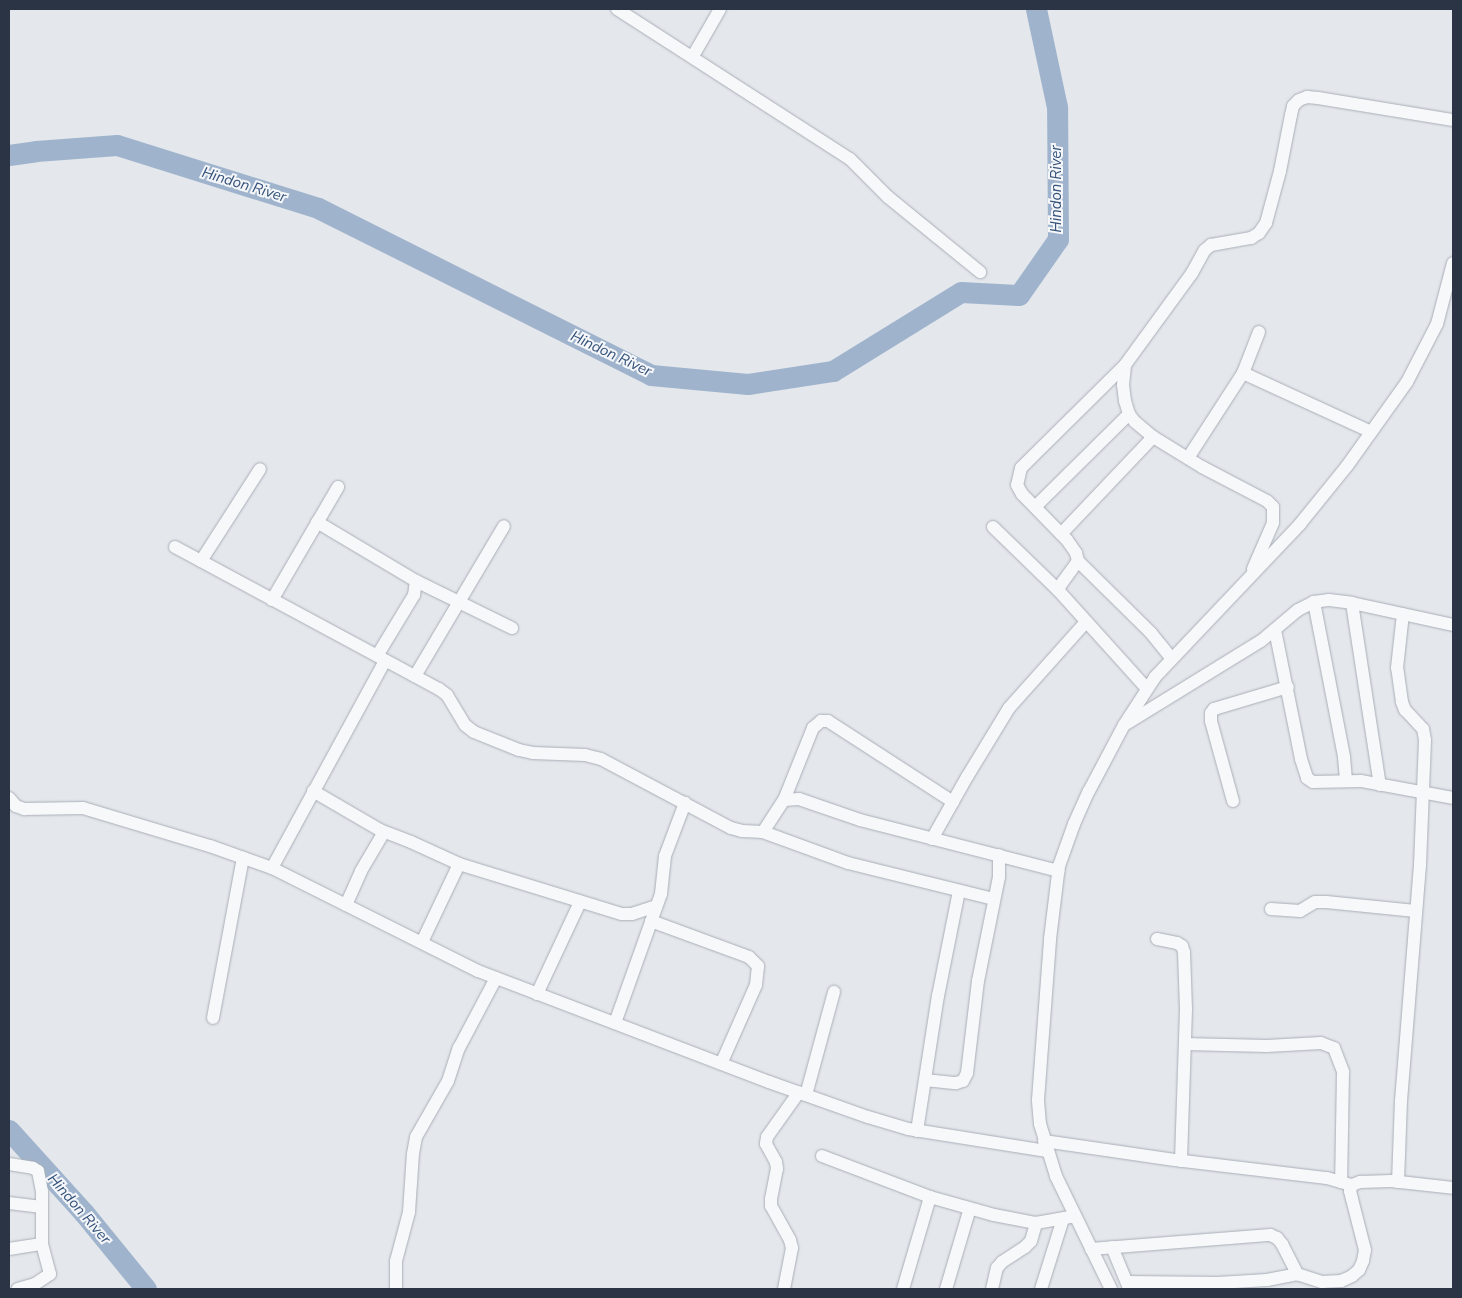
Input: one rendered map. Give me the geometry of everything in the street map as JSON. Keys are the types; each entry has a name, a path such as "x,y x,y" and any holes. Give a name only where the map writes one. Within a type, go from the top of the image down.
{"street":[{"path":"617,9 693,56 850,159 888,197 980,272"},
{"path":"693,56 720,9"},
{"path":"1171,658 1151,633 1078,561 1076,553 1061,534 1022,494 1018,485 1022,468 1126,366 1192,273 1205,250 1211,245 1251,238 1259,233 1266,223 1280,171 1293,106 1299,100 1307,97 1318,98 1453,120"},
{"path":"1111,1289 1091,1249 1069,1217 1040,1124 1038,1100 1050,938 1059,871 1082,807 1124,725 1147,689 1171,658 1300,524 1407,382 1426,349 1437,324 1453,264"},
{"path":"1188,458 1243,373 1259,332"},
{"path":"1126,366 1123,385 1129,414 1153,437 1267,501 1273,507 1273,523 1250,576"},
{"path":"1243,373 1371,432"},
{"path":"1035,507 1129,414"},
{"path":"1061,534 1153,437"},
{"path":"201,561 260,469"},
{"path":"272,600 338,487"},
{"path":"317,522 416,581 512,628"},
{"path":"415,676 504,526"},
{"path":"993,527 1058,590 1147,689"},
{"path":"175,547 447,695 465,724 484,736 533,753 585,755 601,759 731,828 742,831 763,832 848,863 959,892 994,899"},
{"path":"1058,590 1078,561"},
{"path":"272,868 414,595 416,581"},
{"path":"1124,725 1261,641 1298,610 1314,602 1329,600 1352,603 1453,625"},
{"path":"1314,602 1344,757 1346,780"},
{"path":"1352,603 1380,785"},
{"path":"1398,1182 1401,1101 1416,911 1425,740 1423,729 1405,710 1402,702 1397,668 1403,614"},
{"path":"932,839 1010,708 1086,622"},
{"path":"1275,630 1301,759 1307,778 1313,782 1346,780 1453,798"},
{"path":"1233,801 1211,721 1211,713 1214,709 1288,687"},
{"path":"763,832 784,800 813,728 821,721 828,721 953,802"},
{"path":"313,791 384,832 459,864 622,914 632,914 656,906"},
{"path":"9,798 16,806 24,808 83,808 272,868 496,978 802,1094 917,1131 1261,1169 1346,1184 1398,1182 1453,1188"},
{"path":"784,800 799,799 860,820 1059,871"},
{"path":"615,1023 661,894 665,856 685,803"},
{"path":"346,905 361,871 384,832"},
{"path":"925,1080 956,1083 963,1080 967,1074 978,981 999,877 999,855"},
{"path":"213,1018 244,858"},
{"path":"422,942 459,864"},
{"path":"917,1131 938,996 959,892"},
{"path":"537,994 580,902"},
{"path":"1271,910 1300,911 1315,902 1326,902 1416,911"},
{"path":"651,921 749,957 758,966 756,985 721,1064"},
{"path":"1157,938 1177,943 1182,946 1184,952 1185,1044 1182,1161"},
{"path":"396,1289 396,1261 409,1212 416,1138 448,1081 458,1048 496,978"},
{"path":"784,1289 792,1248 771,1206 770,1199 777,1170 776,1162 766,1144 767,1136 802,1094 834,992"},
{"path":"1112,1247 1128,1286 1267,1280 1297,1274 1322,1282 1341,1285 1358,1270 1365,1250 1350,1191 1346,1184 1343,1072 1334,1048 1321,1043 1267,1046 1185,1044"},
{"path":"822,1156 930,1197 970,1208 1036,1223 1069,1217"},
{"path":"9,1164 33,1168 38,1171 42,1192 42,1244 50,1274 35,1284 18,1289"},
{"path":"903,1289 930,1197"},
{"path":"9,1203 42,1207"},
{"path":"946,1289 970,1208"},
{"path":"1041,1289 1069,1217"},
{"path":"992,1289 997,1268 1002,1262 1031,1241 1036,1223"},
{"path":"1091,1249 1270,1235 1277,1238 1282,1244 1297,1274"},
{"path":"9,1249 42,1244"}],"waterway":[{"name":"Hindon River","path":"9,155 117,145 318,208 651,375 748,384 833,371 961,292 1019,295 1058,239 1057,107 1036,9"},
{"name":"Hindon River","path":"9,1130 84,1213 146,1289"}]}
